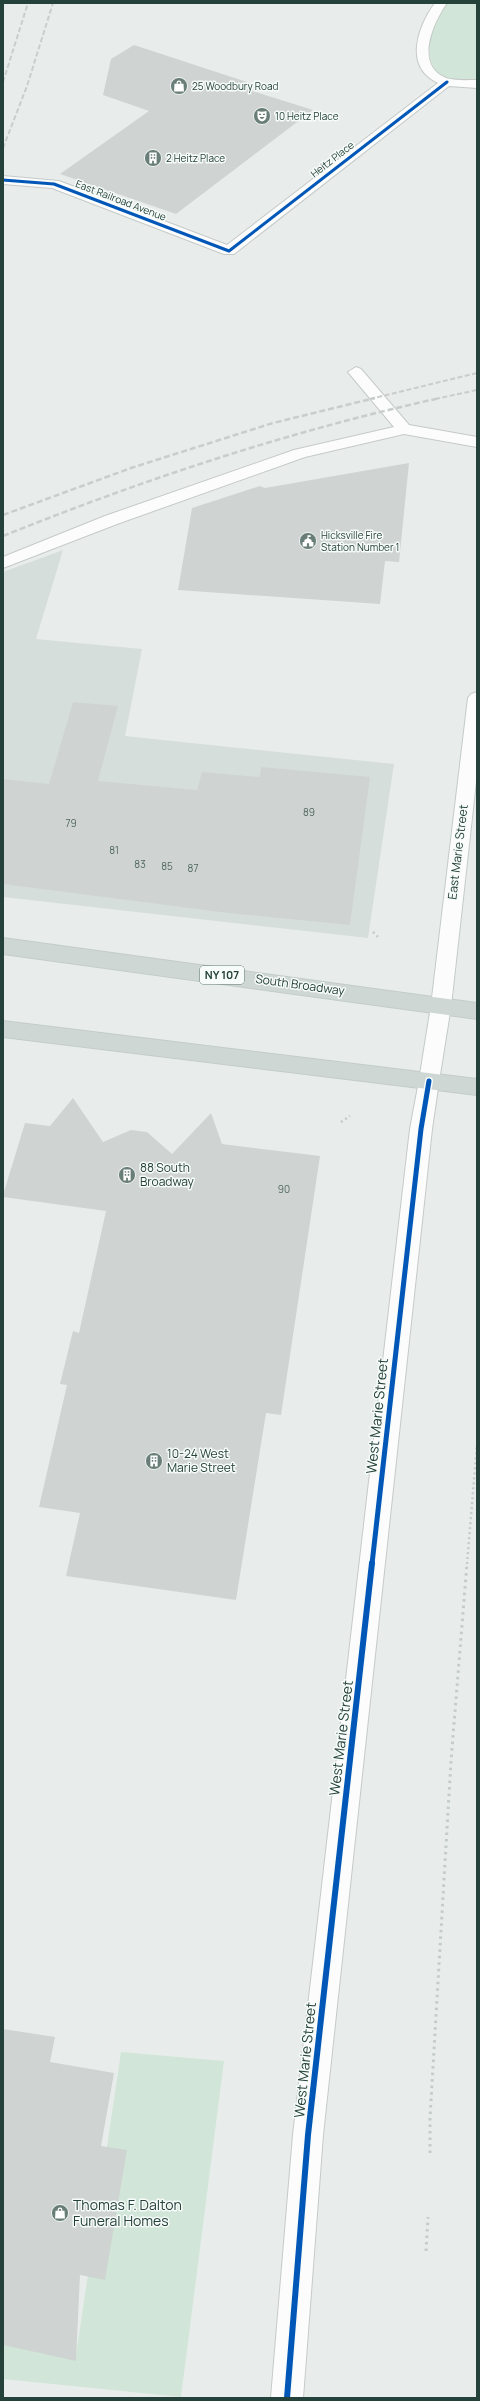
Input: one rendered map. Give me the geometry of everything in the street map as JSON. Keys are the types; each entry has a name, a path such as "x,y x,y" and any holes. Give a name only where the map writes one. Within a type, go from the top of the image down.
{"main road":[{"name":"South Broadway","path":"3,946 350,992 477,1011"},
{"path":"3,1029 477,1087"}],"street":[{"path":"441,3 427,24 422,45 427,66 436,77 447,82 477,84"},
{"name":"Heitz Place","path":"228,251 447,82"},
{"name":"East Railroad Avenue","path":"3,180 54,184 228,251"},
{"path":"356,372 404,428"},
{"path":"3,563 111,520 300,453 404,428 477,442"},
{"name":"East Marie Street","path":"441,1006 446,952 477,698"},
{"name":"West Marie Street","path":"287,2398 308,2135 418,1160 441,1006"}],"path":[{"path":"372,932 379,938"},
{"path":"341,1122 350,1116"},
{"path":"430,2153 430,2118 451,1761 477,1444"},
{"path":"426,2251 428,2217"}],"shaded area":[{"path":"63,550 36,639 142,649 125,736 394,764 368,938 3,897 3,572"}],"green space":[{"path":"447,3 477,3 477,81 449,80 441,76 434,68 431,59 430,39 437,19"},
{"path":"121,2052 224,2061 181,2397 3,2379 3,2344 76,2355"}],"building":[{"path":"134,45 253,84 246,89 313,110 176,214 60,174 149,111 103,95 111,59"},
{"path":"409,463 399,562 385,561 380,604 178,590 192,508 260,486 265,488"},
{"path":"73,702 118,706 98,781 197,790 202,772 260,777 261,767 370,777 350,925 228,913 3,884 3,779 49,784"},
{"name":"10-24 West Marie Street","path":"73,1098 103,1142 131,1130 147,1132 172,1154 211,1113 222,1144 320,1156 281,1415 266,1413 236,1600 66,1576 80,1513 39,1507 67,1385 60,1384 73,1331 79,1333 106,1211 3,1197 3,1195 25,1123 50,1126"},
{"name":"Thomas F. Dalton Funeral Homes","path":"3,2029 55,2037 50,2062 114,2073 101,2146 127,2150 105,2280 80,2275 76,2361 3,2345"}],"railway":[{"path":"3,82 28,3"},
{"path":"3,148 27,86 53,3"},
{"path":"370,399 477,373"},
{"path":"435,399 477,390"},
{"path":"3,515 131,468 273,423 375,398"},
{"path":"3,536 110,495 218,458 328,425 440,398"}],"cycle path":[{"path":"3,180 54,184 229,251 447,82"},
{"path":"287,2398 308,2135 421,1129 429,1081"}],"place":[{"name":"25 Woodbury Road","path":"179,86"},
{"name":"10 Heitz Place","path":"262,116"},
{"name":"2 Heitz Place","path":"153,158"},
{"name":"Hicksville Fire Station Number 1","path":"308,541"},
{"name":"88 South Broadway","path":"127,1175"},
{"name":"10-24 West Marie Street","path":"154,1461"},
{"name":"Thomas F. Dalton Funeral Homes","path":"60,2213"}]}
